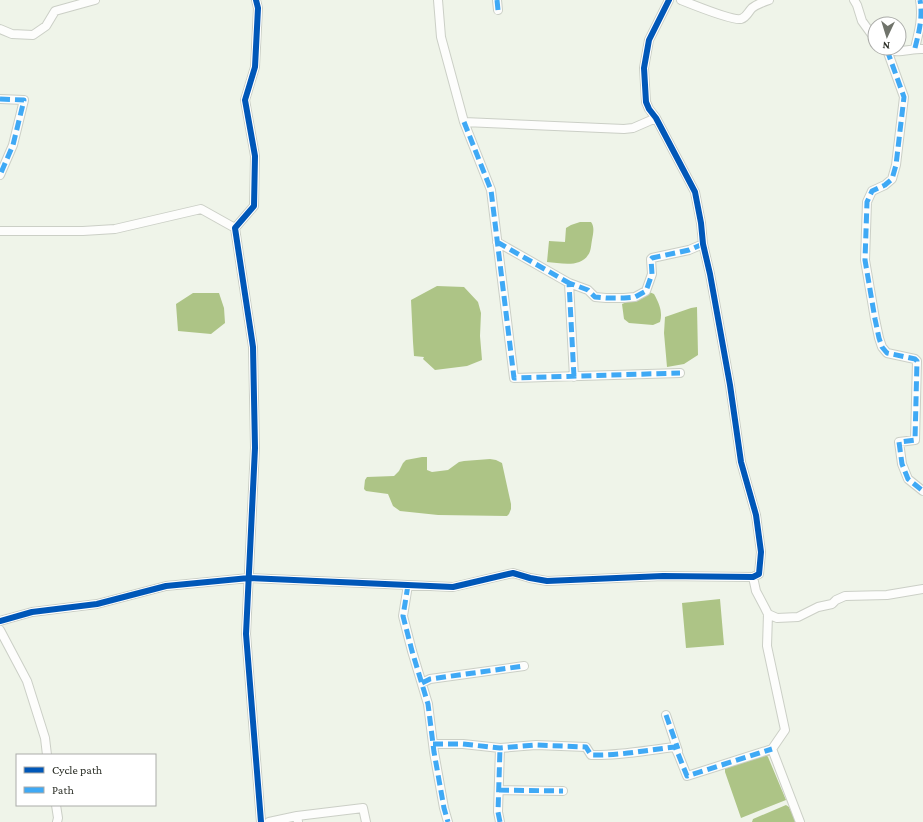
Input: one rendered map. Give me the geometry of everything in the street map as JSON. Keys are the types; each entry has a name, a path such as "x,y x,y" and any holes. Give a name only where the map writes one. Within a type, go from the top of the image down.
{"street":[{"path":"0,29 12,34 33,35 46,26 55,11 95,0"},
{"path":"256,0 258,8 255,67 245,100 255,156 254,206 235,228 253,347 255,448 246,634 261,822"},
{"path":"438,0 441,37 464,122 491,190 514,378 680,373"},
{"path":"497,0 498,10"},
{"path":"0,621 32,612 97,604 166,586 249,578 453,587 513,573 547,582 663,576 753,577 759,574 760,552 756,515 741,462 730,385 703,244 701,223 695,192 646,102 644,68 649,40 669,0"},
{"path":"681,0 708,11 736,19 741,19 759,4 769,0"},
{"path":"854,0 862,21 867,28"},
{"path":"907,51 919,49 922,17 920,0"},
{"path":"889,56 904,97 903,108 896,165 892,179 885,185 872,191 867,202 865,260 875,319 882,347 887,353 918,361 915,440 899,442 902,464 908,479 923,491"},
{"path":"0,99 24,100 13,145 0,175"},
{"path":"464,122 624,129 633,128 656,118"},
{"path":"0,231 84,231 115,229 201,208 235,228"},
{"path":"497,242 569,283 588,290 596,297 606,298 635,297 646,291 652,274 652,258 689,250 703,244"},
{"path":"569,283 574,376"},
{"path":"687,776 772,748 785,730 767,646 768,614 756,591 753,577"},
{"path":"408,585 403,616 428,704 433,744 444,808 448,822"},
{"path":"768,614 777,618 798,617 818,607 832,604 836,600 845,596 887,595 923,589"},
{"path":"0,630 27,680 44,738 47,754"},
{"path":"422,683 430,680 524,666"},
{"path":"666,715 687,776"},
{"path":"433,744 463,744 500,748 536,745 586,747 591,754 600,755 675,747 687,776"},
{"path":"500,748 498,812 500,822"},
{"path":"772,748 800,822"},
{"path":"499,790 563,791"},
{"path":"56,806 58,818 57,822"},
{"path":"269,822 298,819 364,808 366,822"}],"shaded area":[{"path":"580,222 591,222 593,226 591,248 588,255 580,262 575,263 564,264 547,262 549,241 565,242 566,228"},
{"path":"437,286 464,287 478,302 481,313 480,336 482,360 467,366 435,370 423,359 424,357 414,356 411,300"},
{"path":"647,291 654,294 660,308 660,322 653,325 629,323 624,319 622,304 639,300"},
{"path":"193,293 219,293 224,308 225,323 211,334 178,331 176,304"},
{"path":"697,307 698,355 684,364 667,367 664,333 665,317"},
{"path":"427,457 427,470 432,472 448,470 459,462 464,461 490,459 502,463 511,504 509,514 507,516 438,515 400,511 393,506 388,494 366,491 364,489 365,480 367,477 394,476 406,460"},
{"path":"720,599 724,645 686,648 682,603"},
{"path":"765,753 786,800 741,818 725,772 725,767"},
{"path":"786,805 789,807 796,822 752,822 753,819"}],"marked path":[{"path":"497,0 498,10"},
{"path":"915,48 921,18 920,0"},
{"path":"889,56 904,97 896,165 892,179 885,185 872,191 867,202 865,260 875,319 882,347 887,353 915,359 917,361 915,440 899,442 902,464 908,479 923,491"},
{"path":"0,99 24,100 13,145 0,175"},
{"path":"464,122 491,190 514,378 680,373"},
{"path":"497,242 569,283"},
{"path":"574,377 569,283 588,290 595,297 635,297 646,291 652,274 652,258 689,250 703,244"},
{"path":"408,585 403,616 428,704 434,752 448,822"},
{"path":"422,683 430,679 524,666"},
{"path":"666,715 678,749"},
{"path":"433,744 463,744 500,748 536,745 586,747 591,755 622,754 675,747 687,776 772,749"},
{"path":"500,748 498,812 500,822"},
{"path":"499,790 563,791"}],"cycle path":[{"path":"256,0 258,8 255,67 245,100 255,156 254,206 235,228 253,347 255,448 246,634 261,822"},
{"path":"0,621 32,612 97,604 166,586 249,578 453,587 513,573 547,581 663,576 753,577 759,574 761,552 756,515 741,462 730,385 710,274 703,244 701,223 695,192 646,102 644,68 649,40 669,0"}]}
